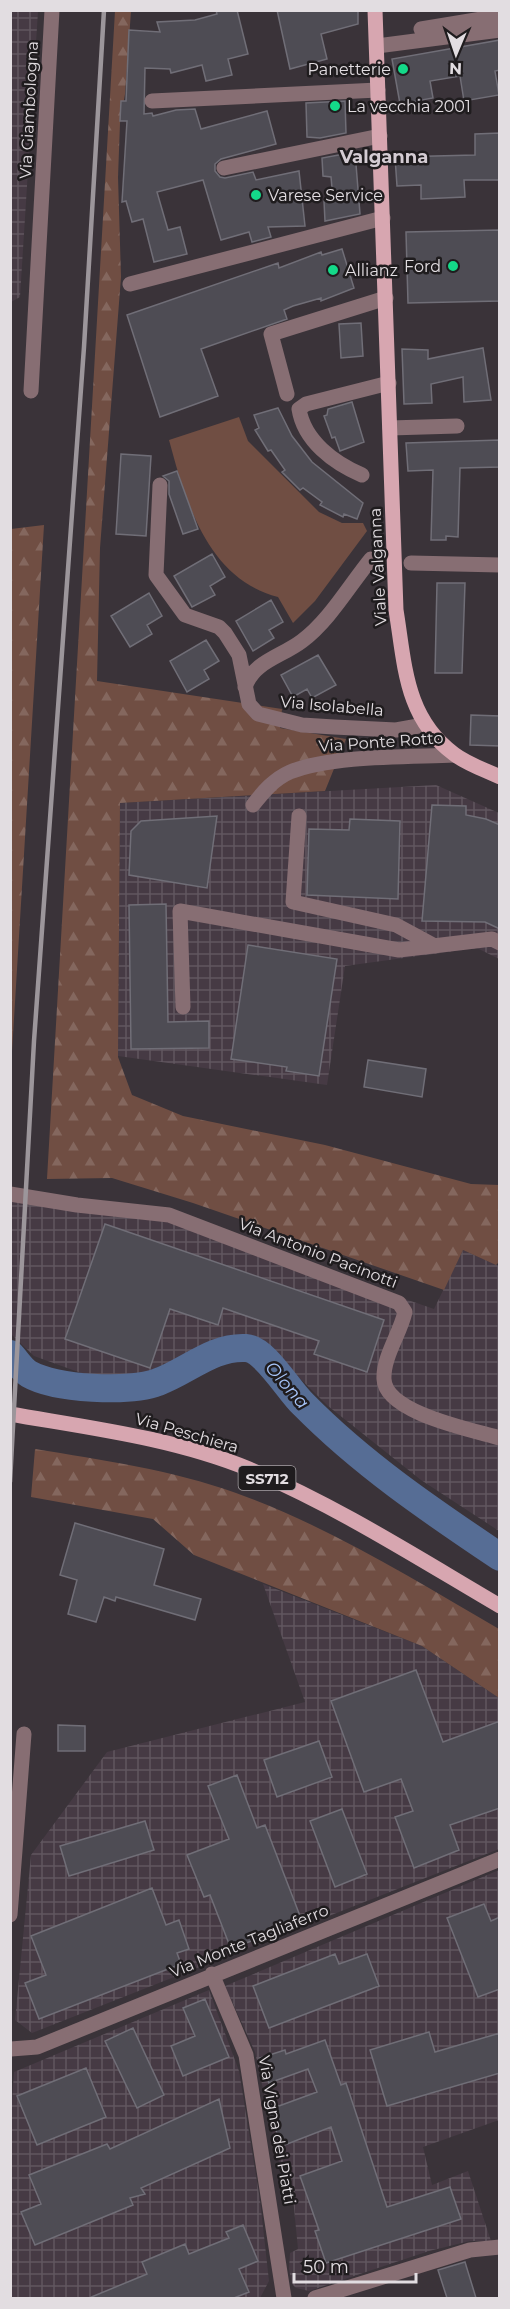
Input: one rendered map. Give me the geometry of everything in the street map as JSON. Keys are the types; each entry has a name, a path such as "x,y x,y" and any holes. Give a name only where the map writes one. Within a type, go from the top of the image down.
{"main road":[{"name":"Viale Valganna","path":"375,10 396,610 409,694 424,724 454,755 500,777"},
{"name":"Via Peschiera","path":"10,1414 101,1428 170,1444 248,1468 337,1510 500,1606"}],"street":[{"name":"Via Giambologna","path":"31,391 52,10"},
{"path":"421,29 500,16"},
{"path":"377,46 500,30"},
{"path":"152,101 378,90"},
{"path":"224,168 380,136"},
{"path":"130,284 383,218"},
{"path":"287,394 272,334 386,298"},
{"path":"362,475 346,468 324,452 306,429 299,409 306,404 389,383"},
{"path":"390,428 457,426"},
{"name":"Via Isolabella","path":"160,485 156,575 185,615 219,627 225,633 239,655 244,690 249,704 258,714 302,725 396,730 424,724"},
{"path":"244,690 248,678 256,668 300,643 316,628 370,559"},
{"path":"411,563 500,565"},
{"name":"Via Ponte Rotto","path":"253,805 267,788 289,773 320,763 454,755"},
{"path":"299,816 293,902 396,925 435,946"},
{"path":"183,1007 180,911 399,950 492,939 500,943"},
{"name":"Via Antonio Pacinotti","path":"10,1194 77,1205 169,1215 399,1303 405,1312 386,1366 384,1378 386,1389 394,1399 414,1412 500,1438"},
{"path":"10,1914 24,1734"},
{"name":"Via Monte Tagliaferro","path":"11,2049 37,2047 500,1859"},
{"name":"Via Vigna dei Piatti","path":"212,1974 246,2055 284,2298"},
{"path":"315,2298 370,2279 470,2250 500,2247"}],"shaded area":[{"path":"11,10 38,11 20,297 11,302"},
{"path":"436,785 499,813 499,959 477,948 345,966 327,1085 118,1056 120,803"},
{"path":"10,1188 168,1217 434,1309 463,1250 499,1266 499,1531 421,1480 328,1406 267,1346 220,1341 146,1372 95,1378 34,1356 11,1334"},
{"path":"263,1584 422,1646 499,1698 499,1849 32,2033 15,2020 31,1855 107,1752 305,1702"},
{"path":"499,1870 499,2120 423,2147 432,2185 468,2171 491,2241 470,2241 429,2251 309,2291 296,2288 292,2284 289,2269 290,2253 298,2249 290,2167 280,2167 255,2052 225,1986"},
{"path":"209,1990 239,2071 260,2200 269,2281 260,2298 11,2298 10,2130 14,2072"}],"green space":[{"path":"115,11 131,11 125,94 120,123 118,177 121,277 100,548 97,681 282,709 280,728 346,739 325,791 120,803 118,1057 132,1095 183,1116 325,1145 471,1184 499,1185 499,1262 496,1265 463,1250 444,1290 193,1203 112,1178 47,1179"},
{"path":"239,417 248,441 319,512 342,523 363,523 367,531 315,601 293,623 278,597 254,588 234,574 217,556 204,535 183,489 169,440"},
{"path":"44,525 11,1068 11,529"},
{"path":"35,1449 137,1466 212,1485 270,1506 371,1555 499,1629 499,1698 422,1646 194,1555 153,1519 31,1497"}],"building":[{"path":"216,10 237,10 248,54 228,59 232,75 206,81 202,65 171,73 170,69 145,68 144,114 152,113 153,116 176,110 195,109 201,129 267,111 276,144 221,159 215,164 215,171 220,177 225,178 253,172 256,180 299,171 305,226 268,227 271,237 252,242 249,232 221,240 203,180 157,192 168,230 180,227 187,254 154,262 143,219 132,222 126,201 122,202 127,121 120,121 121,101 126,101 129,30 160,32 157,22 195,20 217,14"},
{"path":"277,10 358,10 358,24 321,34 327,59 290,69"},
{"path":"500,40 500,70 495,71 499,95 464,101 460,76 430,81 433,98 400,104 392,59"},
{"path":"345,101 346,133 320,138 307,137 306,103"},
{"path":"500,133 500,180 464,180 465,197 421,199 421,185 397,186 395,157 475,155 475,134"},
{"path":"355,152 360,214 325,221 324,201 333,199 331,177 323,176 322,158"},
{"name":"Ford","path":"500,230 500,301 408,303 406,232"},
{"path":"342,249 354,288 321,301 321,298 293,306 284,310 287,319 201,349 218,396 160,417 127,315 278,263 279,268 321,252 322,255"},
{"path":"361,323 363,356 341,358 339,324"},
{"path":"483,348 491,400 464,402 463,377 431,384 432,403 404,404 402,349 428,350 428,359"},
{"path":"352,402 364,442 340,451 335,437 332,438 324,416 327,415 328,409"},
{"path":"278,408 292,436 312,462 363,503 357,519 344,514 343,517 320,505 322,502 303,488 300,490 282,472 285,470 271,450 268,451 255,430 259,428 254,415"},
{"path":"500,440 500,467 460,468 458,537 446,536 446,540 431,540 433,470 408,471 406,443"},
{"path":"121,454 151,456 146,536 116,534"},
{"path":"177,471 198,529 183,534 169,494 169,481 163,476"},
{"path":"212,554 225,577 210,586 215,595 192,607 174,576"},
{"path":"437,583 465,583 462,673 435,673"},
{"path":"149,593 162,616 147,625 152,634 130,647 111,616"},
{"path":"271,600 283,622 269,630 274,638 253,651 236,621"},
{"path":"206,640 219,661 204,670 209,679 187,692 170,661"},
{"path":"318,655 336,685 312,698 307,689 293,697 281,675"},
{"path":"471,715 500,716 500,746 470,745"},
{"path":"432,805 466,806 466,815 486,819 500,825 500,929 485,922 422,921"},
{"path":"217,816 207,888 129,875 131,831 141,821"},
{"path":"350,819 400,821 398,899 307,895 309,829 349,830"},
{"path":"166,904 168,1022 209,1021 209,1048 131,1049 129,905"},
{"path":"248,945 337,959 319,1076 286,1071 287,1067 231,1059"},
{"path":"368,1060 426,1069 422,1097 364,1087"},
{"path":"105,1224 384,1320 367,1372 314,1354 319,1341 223,1308 218,1325 170,1309 150,1368 65,1339"},
{"path":"75,1523 164,1549 154,1585 201,1599 195,1620 116,1597 115,1601 104,1597 96,1622 68,1614 77,1580 60,1575"},
{"path":"416,1670 443,1742 500,1721 500,1808 450,1825 459,1850 414,1868 395,1817 413,1811 401,1779 364,1792 331,1701"},
{"path":"58,1725 85,1726 85,1751 58,1751"},
{"path":"319,1741 332,1777 277,1797 264,1760"},
{"path":"237,1775 257,1828 265,1825 302,1921 231,1949 210,1895 204,1897 187,1855 229,1839 208,1786"},
{"path":"342,1809 367,1874 335,1887 310,1821"},
{"path":"145,1821 154,1850 69,1876 60,1846"},
{"path":"152,1888 166,1925 179,1920 189,1949 177,1953 181,1964 39,2019 25,1983 46,1975 31,1936"},
{"path":"484,1904 491,1921 500,1917 500,1989 478,1997 447,1918"},
{"path":"335,1954 339,1964 367,1954 379,1986 269,2028 253,1986"},
{"path":"205,1999 229,2057 183,2076 171,2046 195,2036 183,2008"},
{"path":"133,2028 164,2095 137,2108 105,2041"},
{"path":"429,2032 435,2052 500,2033 500,2073 387,2106 370,2050"},
{"path":"325,2040 341,2085 346,2083 387,2207 450,2187 461,2219 326,2263 315,2231 319,2230 300,2176 342,2161 331,2127 282,2146 268,2110 317,2092 308,2069 269,2083 260,2058 285,2050 286,2054"},
{"path":"86,2068 106,2117 37,2145 17,2096"},
{"path":"219,2099 230,2148 141,2188 145,2194 130,2198 133,2205 35,2245 21,2212 41,2204 29,2175 107,2144 110,2149"},
{"path":"243,2225 258,2261 239,2269 249,2292 234,2298 89,2298 147,2274 142,2262 185,2244 189,2254 229,2238 226,2232"},
{"path":"465,2262 476,2298 447,2298 438,2270"}],"waterway":[{"name":"Olona","path":"10,1354 26,1372 41,1379 93,1388 130,1388 158,1382 223,1351 234,1348 253,1350 269,1363 297,1398 349,1447 422,1504 500,1557"}],"railway":[{"path":"10,1482 34,1041 84,347 104,10"}],"place":[{"name":"Panetterie","path":"403,69"},
{"name":"La vecchia 2001","path":"335,106"},
{"name":"Varese Service","path":"256,195"},
{"name":"Ford","path":"453,266"},
{"name":"Allianz","path":"333,270"}],"district":[{"name":"Valganna","path":"384,157"}]}
